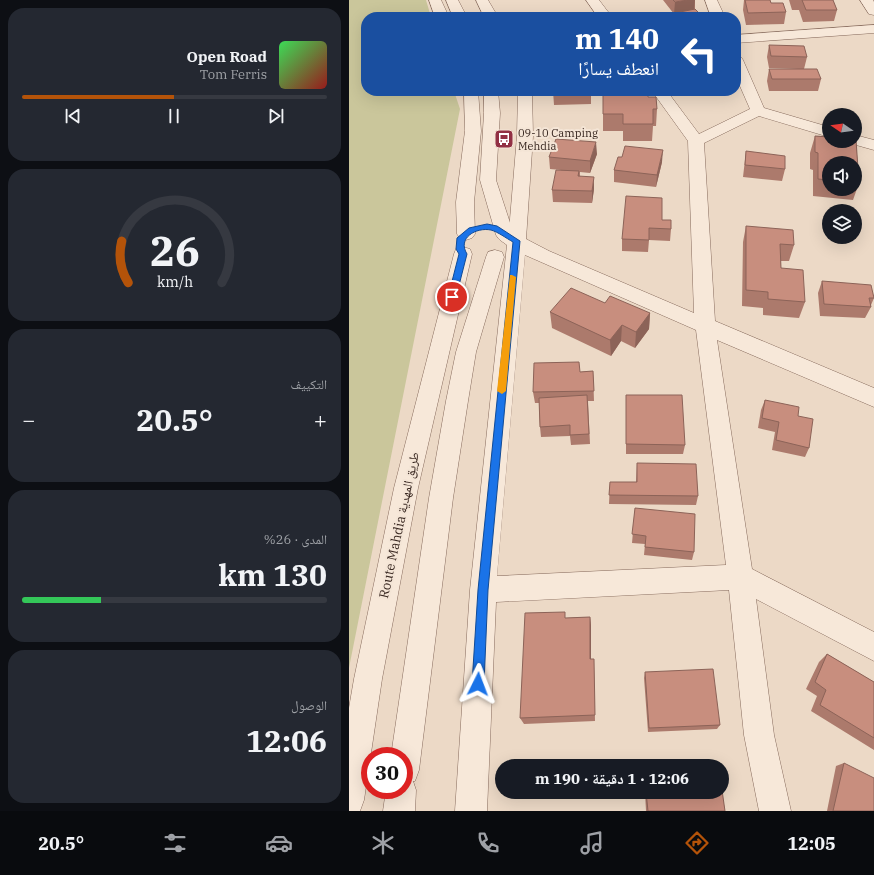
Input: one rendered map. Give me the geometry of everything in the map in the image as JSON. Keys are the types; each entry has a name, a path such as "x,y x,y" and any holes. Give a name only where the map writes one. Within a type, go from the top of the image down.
{"street":[{"path":"435,0 440,12"},
{"path":"451,0 457,12"},
{"path":"482,0 488,12"},
{"path":"592,0 601,12"},
{"path":"711,0 716,12"},
{"path":"866,0 874,10"},
{"path":"741,39 874,29"},
{"path":"741,72 758,111"},
{"name":"Route Mahdia طريق المهدية","path":"349,800 367,679 406,488 464,244 465,202 473,131 471,96"},
{"path":"407,747 441,498 466,352 506,248 488,180 492,113 491,96"},
{"path":"471,811 483,590 506,248 525,136 525,96"},
{"path":"663,96 697,141 705,325 740,577 759,735 775,811"},
{"path":"697,141 758,111 822,130"},
{"path":"862,142 874,145"},
{"path":"506,248 495,228 487,227 472,230 464,244 474,259 481,260 506,248 542,256 874,398"},
{"path":"483,590 740,577 874,647"},
{"path":"399,811 400,799"}],"shaded area":[{"path":"349,0 426,0 430,12 361,12 361,96 456,96 460,109 349,668"}],"building":[{"path":"673,0 688,0 675,2"},
{"path":"745,0 770,0 771,3 783,3 786,12 748,13"},
{"path":"802,0 833,0 837,10 806,10"},
{"path":"695,9 698,12 680,12"},
{"path":"769,45 804,46 807,57 771,56"},
{"path":"769,69 817,69 821,79 772,79"},
{"path":"603,96 656,97 657,109 653,109 653,124 623,124 623,114 603,114"},
{"path":"815,136 822,136 822,148 857,148 857,156 822,156 822,179 818,179 818,153 815,152"},
{"path":"556,139 596,142 590,161 549,157"},
{"path":"625,146 663,150 657,175 614,170 618,157 622,157"},
{"path":"746,151 785,156 785,169 745,165"},
{"path":"556,170 579,171 578,176 594,177 592,191 552,190"},
{"path":"626,196 662,198 662,220 671,220 671,229 649,228 649,240 622,239"},
{"path":"746,226 793,230 794,245 780,244 781,268 803,270 805,302 768,299 768,292 746,290"},
{"path":"822,281 871,285 874,298 869,298 871,307 824,304"},
{"path":"571,288 605,303 610,296 650,313 636,332 622,325 610,340 550,312"},
{"path":"579,362 580,372 593,371 594,391 533,392 534,363"},
{"path":"587,395 589,434 570,435 570,425 540,427 539,398"},
{"path":"626,395 682,395 685,445 626,444"},
{"path":"765,400 799,407 798,416 813,419 809,448 776,440 779,422 762,418"},
{"path":"637,463 696,464 698,496 609,495 610,482 637,482"},
{"path":"635,508 695,514 694,552 645,547 646,536 632,534"},
{"path":"565,612 565,618 590,617 590,659 594,659 595,715 520,718 525,613"},
{"path":"827,654 874,682 874,738 820,705 826,690 815,682"},
{"path":"713,669 720,725 649,728 645,672"},
{"path":"844,763 874,778 874,811 833,811"},
{"path":"647,799 723,799 725,811 648,811"}],"slow traffic":[{"path":"502,391 512,277"}],"place":[{"name":"09-10 Camping Mehdia","path":"504,139"}],"route":[{"path":"452,297 463,254 459,244 461,238 465,234 479,228 495,228 517,241 483,590 478,684"}]}
